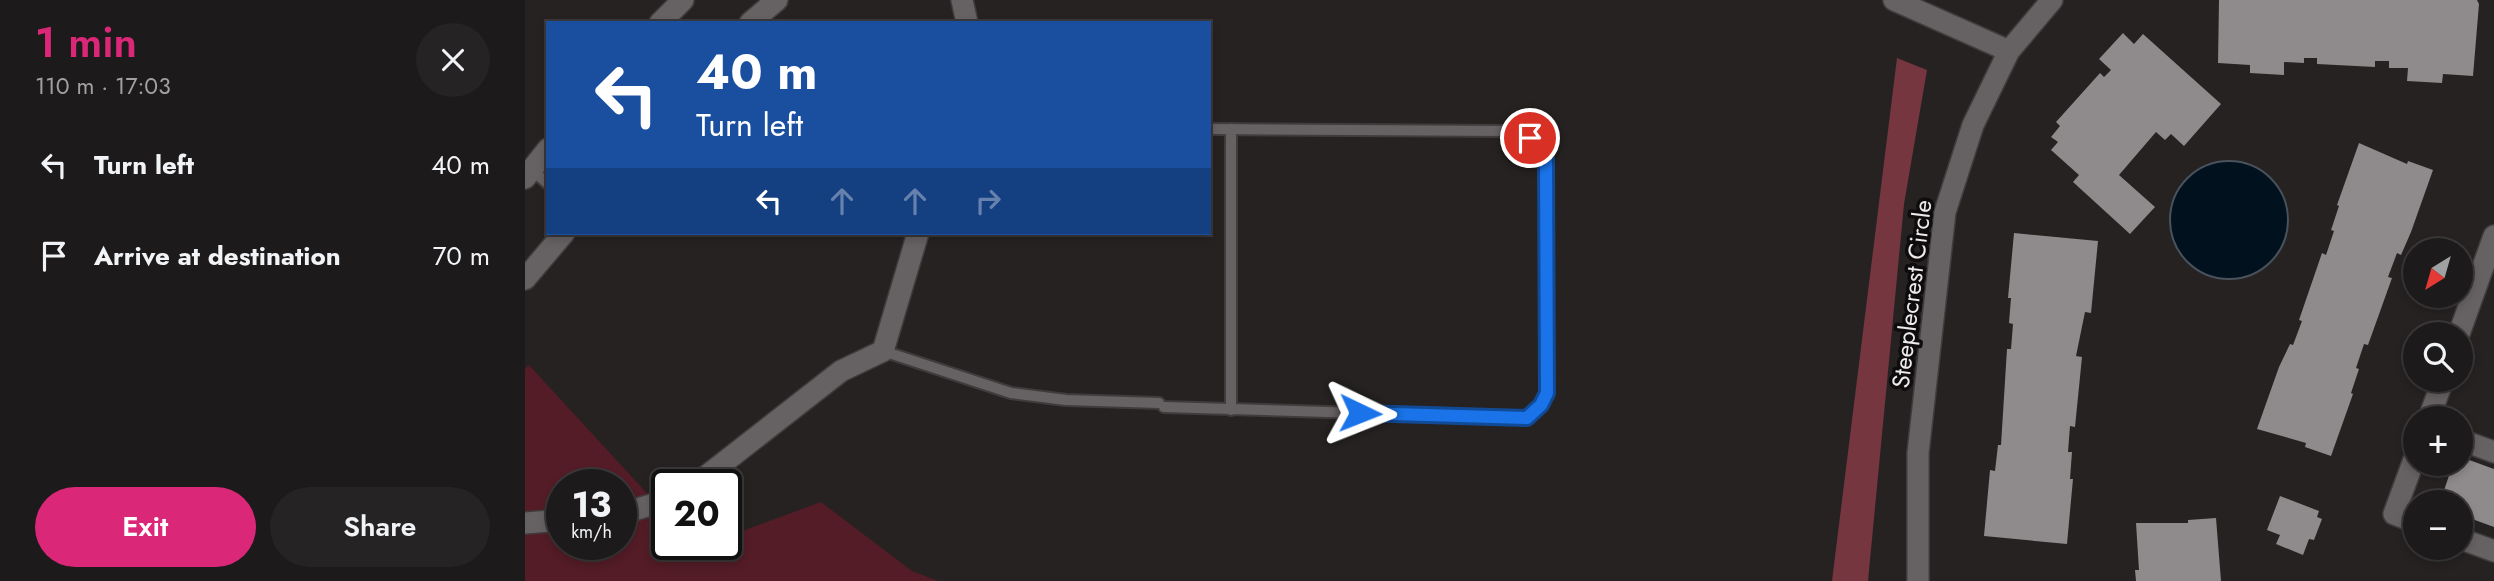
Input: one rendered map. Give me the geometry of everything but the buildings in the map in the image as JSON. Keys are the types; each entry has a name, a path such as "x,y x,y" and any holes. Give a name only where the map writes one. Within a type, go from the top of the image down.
{"street":[{"path":"662,21 683,0"},
{"path":"752,21 777,0"},
{"path":"962,0 967,21"},
{"path":"1894,0 2008,51"},
{"name":"Steeplecrest Circle","path":"1918,581 1918,453 1945,212 1973,125 2008,51 2045,1"},
{"path":"527,170 546,151"},
{"path":"525,279 562,235"},
{"path":"715,469 841,371 883,351 917,235"},
{"path":"2463,322 2494,236"},
{"path":"2473,444 2494,452"},
{"path":"2403,517 2394,514 2408,476"},
{"path":"525,523 546,521"},
{"path":"2473,543 2494,551"}],"lane":[{"path":"883,351 1011,393 1066,400 1231,410 1527,418 1541,405 1547,393 1546,159 1530,138 1509,131 1211,129"},
{"path":"1230,130 1231,410"},
{"path":"527,170 546,183"}],"shaded area":[{"path":"1897,58 1927,70 1904,204 1868,581 1832,581"},
{"path":"529,365 625,469 546,469 546,560 637,560 637,482 651,498 651,560 742,560 742,531 821,502 912,571 938,581 525,581 525,369"}],"water":[{"path":"2229,161 2252,165 2271,178 2284,197 2288,220 2284,243 2271,262 2252,275 2229,279 2206,275 2187,262 2174,243 2170,220 2174,197 2187,178 2206,165"}],"route":[{"path":"1360,413 1527,418 1541,405 1547,393 1546,159 1530,138"}]}
